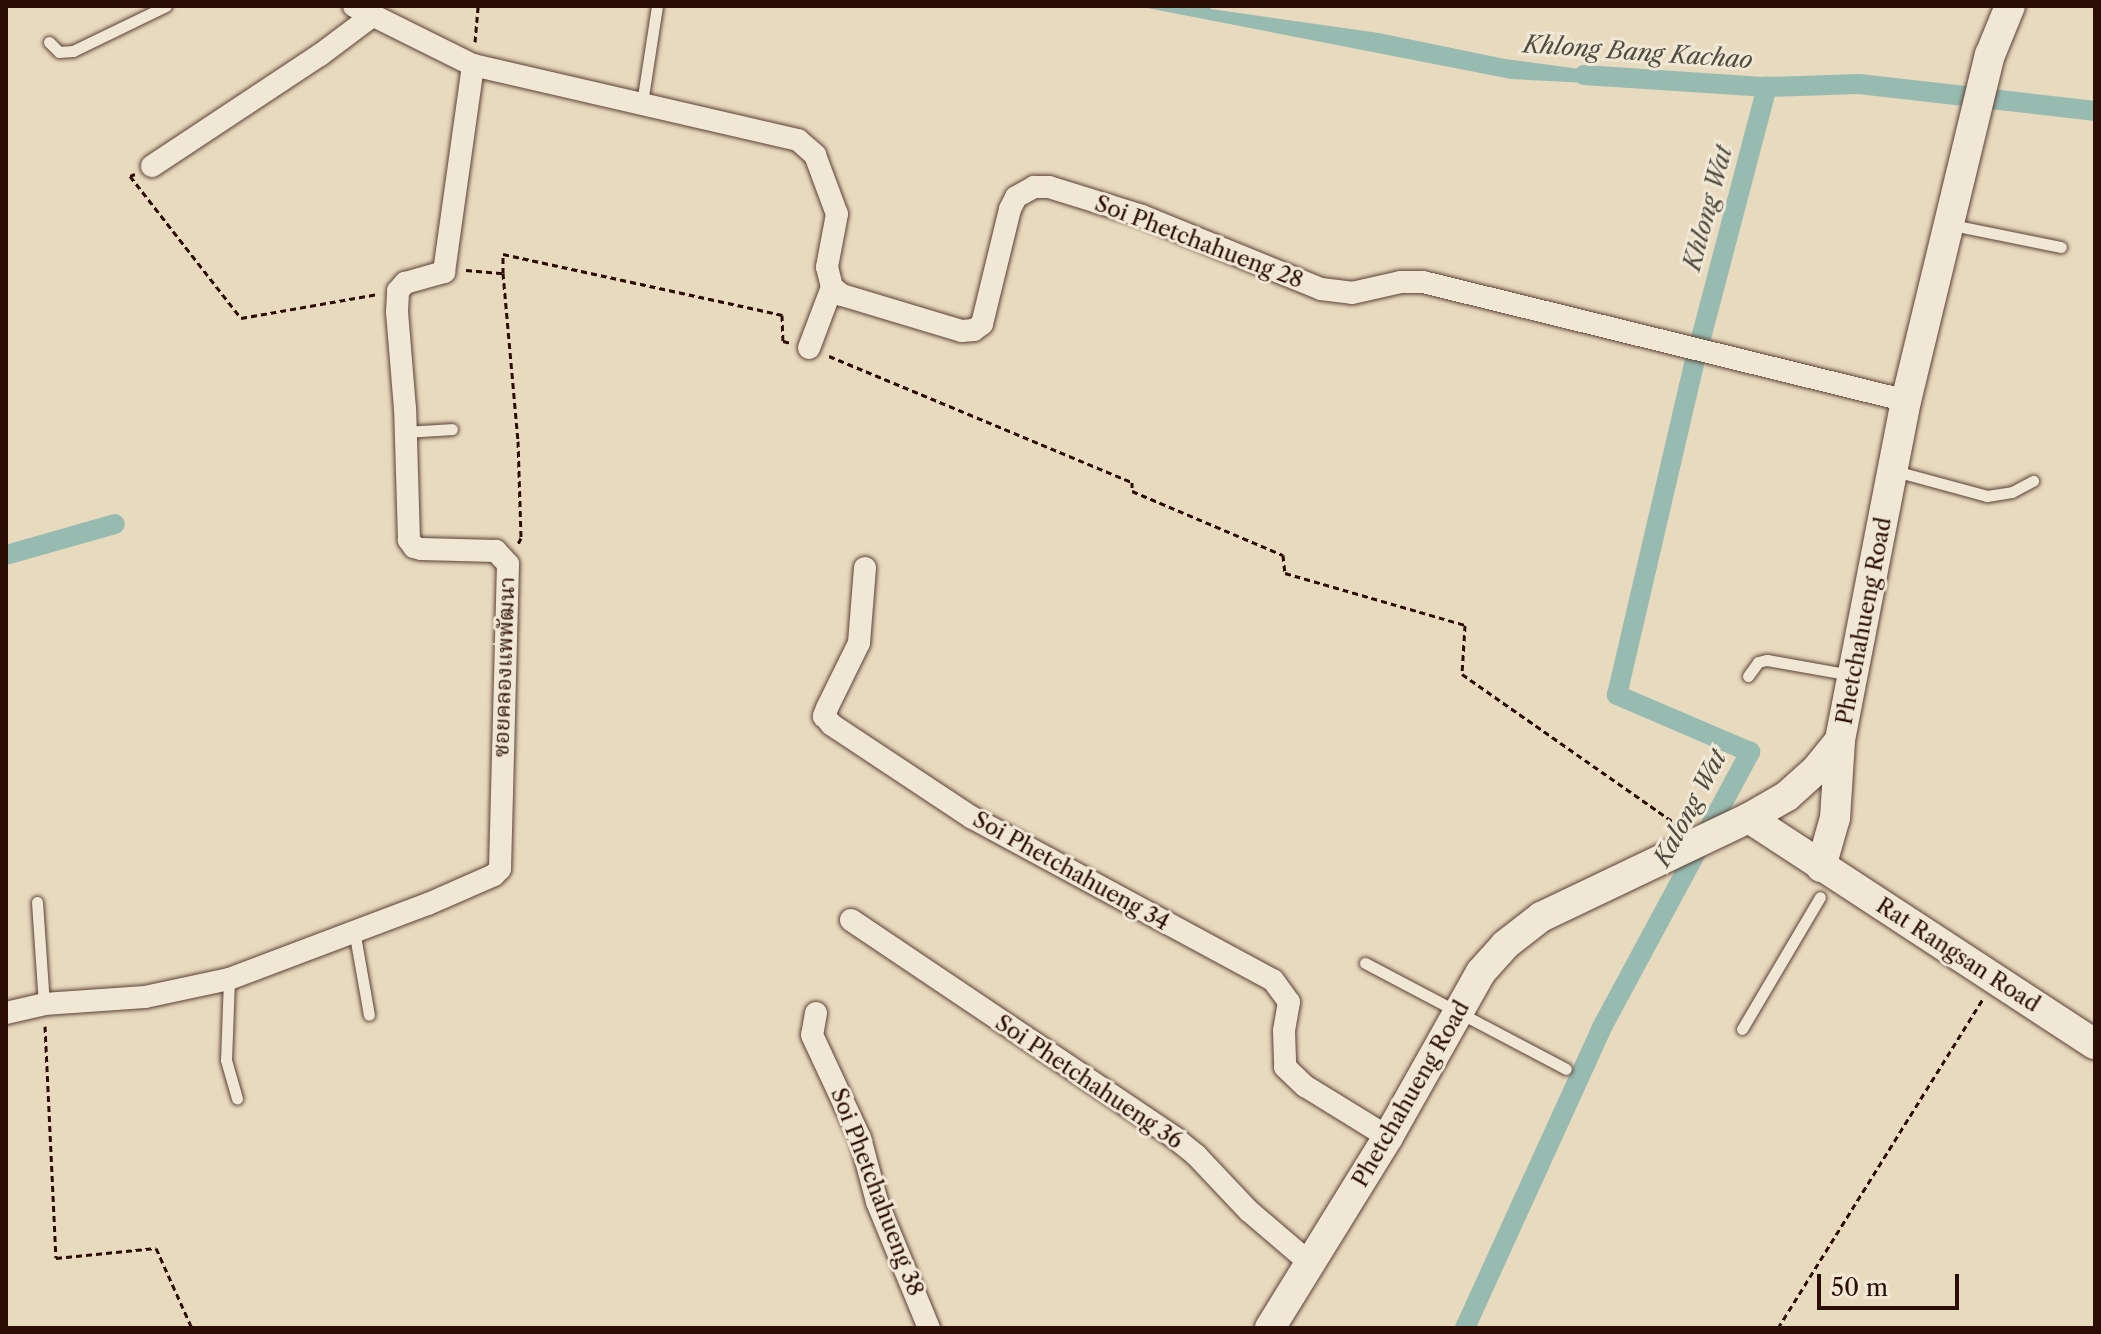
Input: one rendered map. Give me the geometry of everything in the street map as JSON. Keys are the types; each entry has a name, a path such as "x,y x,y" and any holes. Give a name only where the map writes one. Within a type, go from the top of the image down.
{"main road":[{"name":"Phetchahueng Road","path":"1270,1328 1388,1137 1481,972 1505,945 1541,917 1748,818 1787,796 1816,770 1840,740 1855,676 1906,401 1990,55 2010,6"},
{"path":"1825,882 1835,818 1840,740"},
{"name":"Rat Rangsan Road","path":"1748,818 1825,882 1996,979 2095,1044"}],"street":[{"path":"152,166 320,55 363,11 473,65 748,126 798,140 808,147 815,155 837,214 827,267 832,287 809,348"},
{"path":"398,291 405,283 441,274 446,268 473,65"},
{"name":"Soi Phetchahueng 28","path":"832,287 842,295 962,331 974,330 982,324 986,311 1010,209 1025,190 1049,187 1156,221 1280,275 1321,289 1352,293 1401,282 1423,282 1906,401"},
{"name":"ซอยคลองแพพัฒนา","path":"6,1013 44,1004 122,1000 229,979 273,965 354,929 428,904 494,875 500,869 508,564 496,551 414,547 409,540 398,291"},
{"name":"Soi Phetchahueng 34","path":"865,568 859,643 824,716 832,725 971,817 1273,980 1289,1002 1284,1031 1285,1067 1305,1086 1388,1137"},
{"name":"Soi Phetchahueng 36","path":"851,920 1175,1138 1196,1155 1249,1211 1311,1264"},
{"name":"Soi Phetchahueng 38","path":"816,1013 812,1035 860,1138 877,1202 929,1328"}],"lane":[{"path":"49,42 59,52 73,51 166,6"},
{"path":"642,103 657,6"},
{"path":"1950,225 2061,247"},
{"path":"406,432 452,429"},
{"path":"1894,470 1987,496 2012,492 2033,481"},
{"path":"1748,676 1754,666 1767,660 1855,676"},
{"path":"1742,1029 1825,882"},
{"path":"37,902 44,1004"},
{"path":"354,929 369,1015"},
{"path":"1365,963 1566,1069"},
{"path":"229,979 226,1060 237,1098"}],"path":[{"path":"473,65 478,6"},
{"path":"152,166 130,176 241,318 398,291"},
{"path":"508,564 521,538 518,441 503,254 782,315 783,341 809,348 1132,482 1132,491 1283,555 1285,573 1465,625 1462,674 1701,840"},
{"path":"446,268 503,273"},
{"path":"1778,1328 1996,979"},
{"path":"44,1004 56,1258 156,1248 192,1328"}],"water":[{"path":"1137,6 1211,6 1211,9 1379,33 1505,59 1610,73 1607,84 1511,79"}],"waterway":[{"name":"Khlong Bang Kachao","path":"1584,75 1767,87 1859,84 2095,111"},
{"name":"Khlong Wat","path":"1700,342 1767,87"},
{"name":"Kalong Wat","path":"1465,1328 1601,1029 1750,752 1617,695 1695,361"},
{"path":"6,555 115,524"}]}
